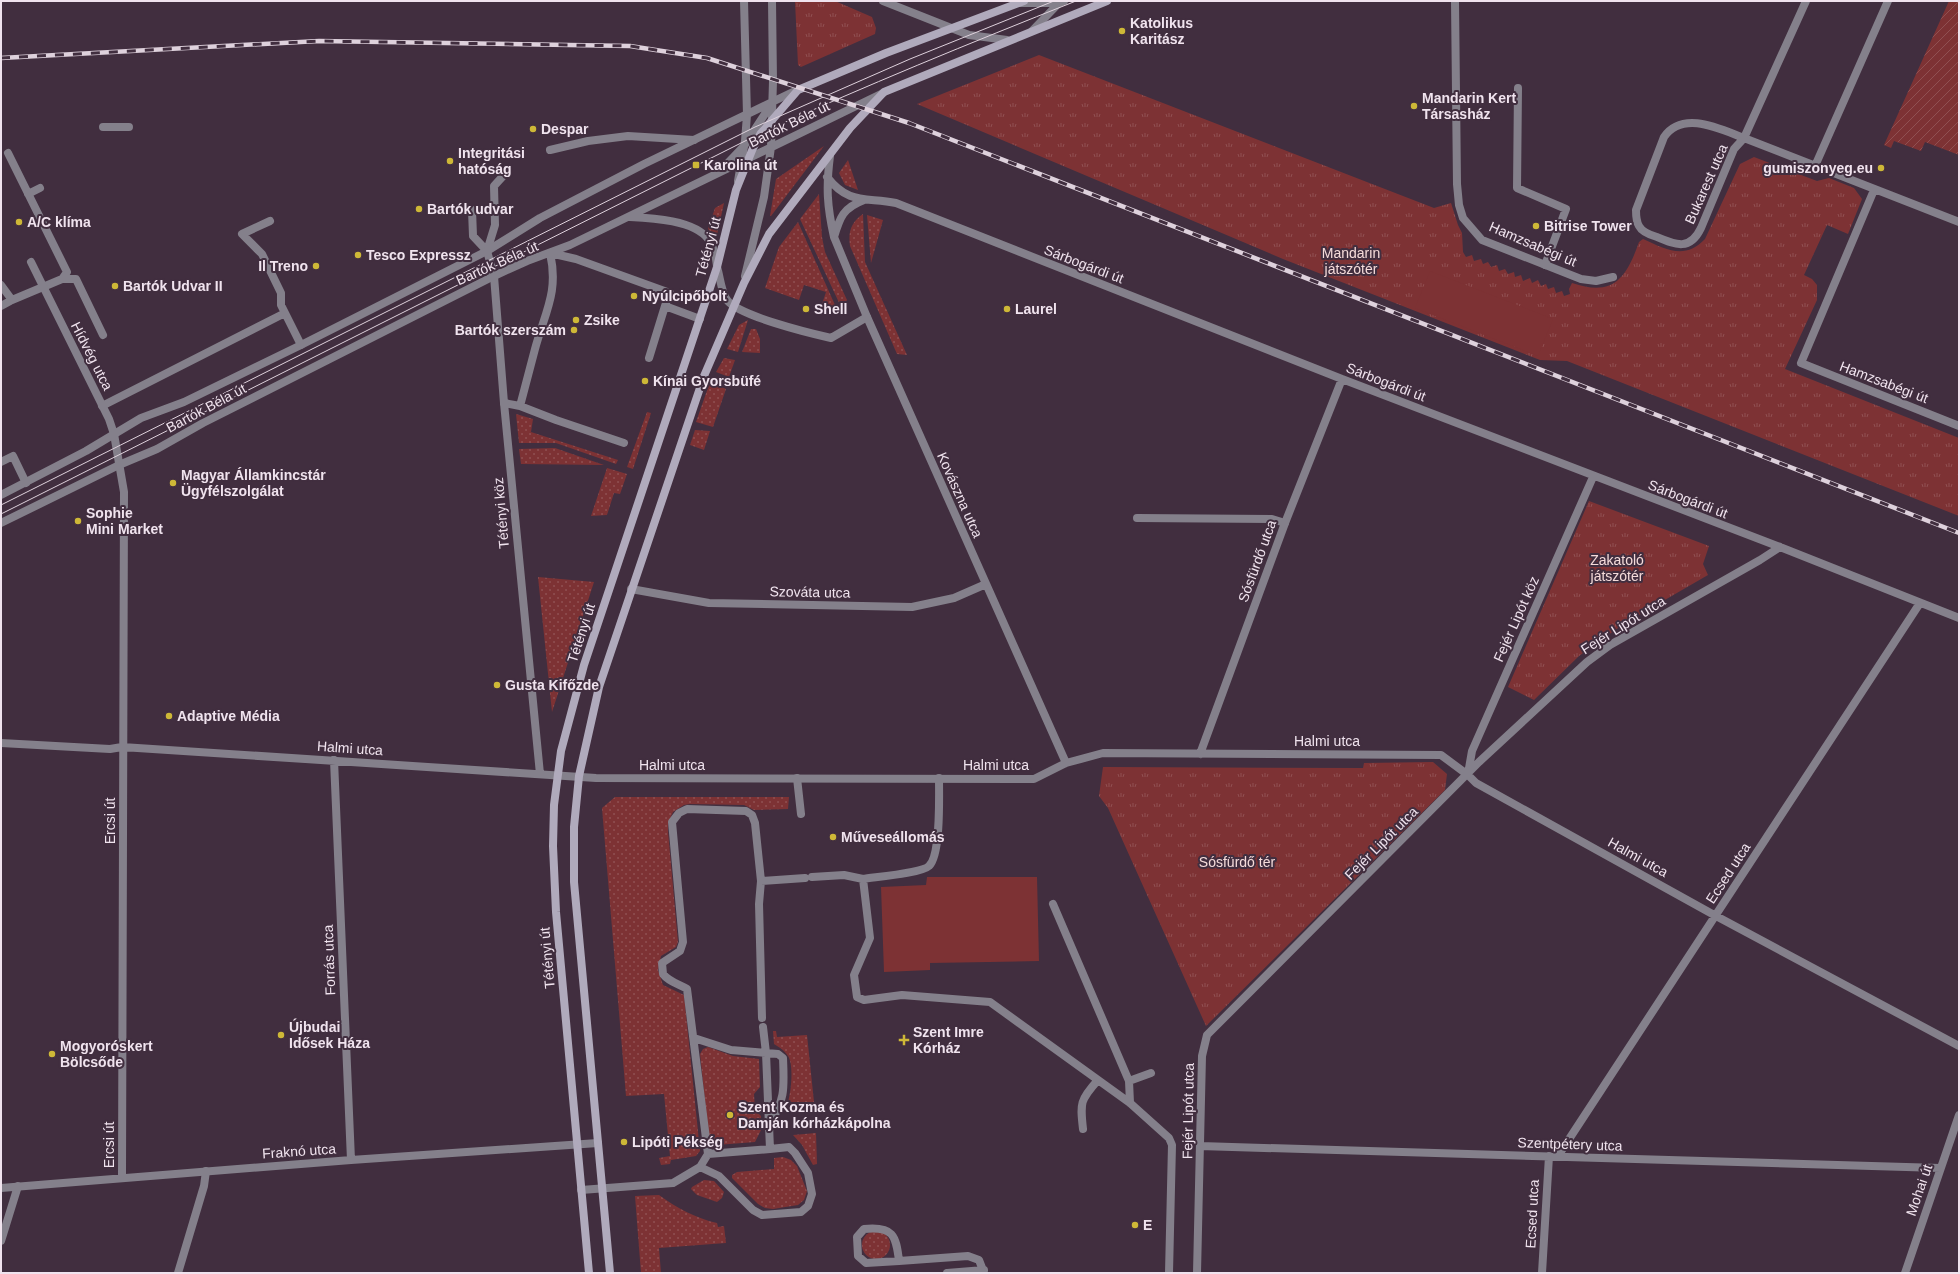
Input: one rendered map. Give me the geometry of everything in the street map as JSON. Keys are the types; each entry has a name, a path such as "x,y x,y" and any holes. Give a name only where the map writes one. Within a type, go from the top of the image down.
{"main road":[{"name":"Bartók Béla út","path":"884,92 1007,40 1107,1"},
{"name":"Bartók Béla út","path":"736,190 761,133 798,90 1021,2"},
{"path":"610,1273 574,882 574,827 579,776 599,687 704,376 735,307 744,283 769,234 850,128 884,92"},
{"name":"Tétényi út","path":"589,1273 553,875 554,805 558,775 566,731 584,665 717,267 736,190"}],"street":[{"path":"744,1 747,115"},
{"path":"744,283 764,197 771,147 773,102 772,1"},
{"path":"883,1 950,29 969,35 1007,40"},
{"name":"Hamzsabégi út","path":"1455,1 1457,184 1459,205 1464,218 1482,240 1545,265 1581,279 1596,281 1613,277"},
{"name":"Bukarest utca","path":"1806,1 1744,138 1734,149 1701,228 1694,240 1687,244 1674,244 1650,235 1639,227 1636,219 1638,204 1664,137 1671,128 1688,123 1712,127 1744,138 1959,222"},
{"path":"1815,166 1888,1"},
{"name":"Bartók Béla út","path":"1021,2 1062,2"},
{"name":"Bartók Béla út","path":"1032,31 1062,2"},
{"path":"1518,88 1517,188 1566,209 1545,265"},
{"name":"Bartók Béla út","path":"1,496 86,451 141,418 184,402 300,345 487,251 540,218 694,140 798,90"},
{"name":"Bartók Béla út","path":"1,524 157,449 203,423 494,276 550,253 629,217 884,92"},
{"path":"711,177 730,162 744,146 773,102"},
{"name":"Tétényi út","path":"736,190 744,146 747,115"},
{"path":"104,127 129,127"},
{"path":"550,150 588,141 628,136 694,140"},
{"path":"8,153 67,272 62,279"},
{"path":"827,177 830,156"},
{"path":"472,210 473,236 487,251 495,225 494,186 504,175"},
{"name":"Sárbogárdi út","path":"827,177 837,189 848,196 864,200 878,199 896,203 1593,477 1780,547 1959,618"},
{"name":"Kovászna utca","path":"827,177 828,207 834,237 867,317 1066,763"},
{"path":"28,194 40,188"},
{"name":"Hamzsabégi út","path":"1874,190 1800,363 1959,426"},
{"path":"834,237 839,220 851,205 864,200"},
{"path":"629,217 658,218 696,229 708,239 715,252 717,267 725,298 735,307 752,315 831,338 867,317"},
{"path":"270,221 242,234 262,254 281,293 281,305 300,345"},
{"name":"Tétényi köz","path":"487,251 494,276 504,403 540,774"},
{"path":"520,406 534,350 553,290 554,270 550,253 576,259 670,293 649,358"},
{"name":"Hídvég utca","path":"32,262 102,406 114,434 119,466"},
{"path":"1,306 62,279 76,279 103,335"},
{"path":"1,285 12,300"},
{"path":"665,306 700,319"},
{"path":"102,406 285,313"},
{"name":"Sósfürdő utca","path":"1200,754 1285,523 1342,379"},
{"path":"504,403 520,406 624,443"},
{"path":"1,462 13,456 26,483"},
{"name":"Ercsi út","path":"119,466 124,492 122,747 122,1177"},
{"name":"Fejér Lipót köz","path":"1468,775 1476,744 1593,477"},
{"path":"1137,518 1272,519 1285,523"},
{"name":"Fejér Lipót utca","path":"1197,1273 1202,1056 1207,1035 1538,706 1593,658 1617,641 1760,560 1780,547"},
{"name":"Szováta utca","path":"631,589 709,603 912,607 954,598 986,584"},
{"name":"Ecsed utca","path":"1558,1156 1920,603"},
{"name":"Halmi utca","path":"1,743 110,749 122,747 579,776 797,778 1034,779 1066,763 1103,753 1441,755 1468,775 1476,783 1716,916 1959,1046"},
{"name":"Forrás utca","path":"334,760 351,1160"},
{"path":"797,778 801,814"},
{"path":"761,881 844,875 863,879 920,870 929,866 938,844 939,778"},
{"path":"582,1190 673,1183 700,1167 708,1154 687,989 678,983 668,980 663,974 662,963 680,951 683,942 672,822 679,813 687,809 746,811 752,815 755,823 761,881 759,904 762,1018"},
{"path":"863,879 870,938 854,975 857,997 864,1000 902,995 990,1002 1130,1103 1169,1138 1172,1145 1169,1273"},
{"path":"1053,904 1129,1081 1130,1103"},
{"path":"763,1027 766,1053 770,1148"},
{"path":"694,1038 731,1050 778,1054 783,1058 784,1086 779,1109 769,1124"},
{"path":"1129,1081 1151,1073"},
{"path":"1083,1129 1080,1105 1088,1091 1098,1080"},
{"name":"Mohai út","path":"1904,1273 1959,1115"},
{"name":"Fraknó utca","path":"1,1188 122,1177 598,1143"},
{"name":"Szentpétery utca","path":"1200,1146 1940,1168"},
{"path":"700,1167 720,1176 753,1210 762,1215 801,1212 808,1206 812,1194 808,1173 795,1152 789,1147 708,1154"},
{"name":"Ecsed utca","path":"1542,1273 1549,1156"},
{"path":"178,1273 204,1186 206,1171"},
{"path":"1,1241 18,1186"},
{"path":"899,1262 896,1241 891,1233 878,1228 864,1229 857,1237 858,1256 866,1264 899,1262 968,1256 979,1260 984,1272 947,1273"}],"green space":[{"path":"795,1 835,1 872,17 876,28 875,34 801,67 798,65"},
{"path":"1949,1 1959,1 1959,155 1925,142 1921,151 1894,141 1891,148 1884,145"},
{"name":"Mandarin játszótér","path":"1039,55 1434,208 1451,203 1462,233 1463,252 1466,257 1472,255 1474,261 1481,259 1483,264 1488,262 1491,267 1497,265 1499,271 1505,269 1508,274 1514,272 1515,277 1521,275 1523,281 1530,278 1532,283 1538,280 1541,286 1546,284 1548,289 1554,287 1556,293 1562,291 1564,296 1570,294 1569,289 1572,283 1586,287 1598,288 1608,286 1616,282 1629,266 1639,242 1643,239 1660,247 1676,251 1683,251 1698,245 1705,239 1740,164 1754,157 1817,181 1829,178 1854,188 1862,199 1848,234 1827,225 1804,275 1812,279 1817,285 1817,300 1785,369 1959,438 1959,516 1567,361 1540,360 1283,259 917,104"},
{"path":"824,146 771,216 770,216 776,179"},
{"path":"848,160 858,190 845,185 839,173"},
{"path":"819,194 822,237 825,252 847,300 842,309 800,219"},
{"path":"724,203 717,235 714,235 708,229 715,208"},
{"path":"863,214 865,262 907,355 897,354 850,246 851,228 856,220"},
{"path":"867,215 883,220 871,263"},
{"path":"798,222 839,314 821,307 826,292 804,285 799,300 765,288 779,247"},
{"path":"1430,271 1553,319 1538,356 1415,308"},
{"path":"748,320 738,352 727,349 739,325"},
{"path":"751,329 756,329 760,339 760,353 742,352"},
{"path":"724,358 735,360 729,377 716,372"},
{"path":"710,382 726,389 713,427 696,422"},
{"path":"647,412 651,413 633,469 627,467"},
{"path":"516,414 533,419 531,432 618,460 616,464 556,443 519,443"},
{"path":"695,430 710,431 704,450 690,445"},
{"path":"555,448 604,465 521,464 519,449"},
{"path":"607,468 627,474 620,494 614,493 607,515 591,516"},
{"name":"Zakatoló játszótér","path":"1589,501 1709,546 1703,564 1708,575 1625,623 1579,656 1534,700 1508,687"},
{"path":"538,577 594,582 552,712"},
{"name":"Sósfürdő tér","path":"1433,762 1447,774 1445,790 1206,1026 1108,808 1099,796 1103,767 1363,768 1364,763"},
{"path":"615,797 789,797 788,809 754,810 744,805 684,805 673,812 668,823 678,942 676,947 661,956 658,970 663,985 684,995 700,1151 696,1156 671,1160 670,1164 661,1165 659,1158 670,1156 664,1094 626,1096 602,808"},
{"path":"927,877 1037,877 1039,961 930,963 930,970 884,972 881,887 926,885"},
{"path":"773,1031 776,1031 777,1037 807,1035 814,1102 788,1102 791,1079 790,1060 785,1052 774,1044"},
{"path":"708,1047 733,1056 759,1059 760,1087 754,1094 755,1110 761,1116 761,1130 755,1142 717,1145 709,1138 700,1054 703,1049"},
{"path":"816,1133 817,1164 813,1165 802,1145 793,1135"},
{"path":"783,1157 791,1160 797,1166 807,1191 804,1200 798,1205 773,1209 765,1208 758,1204 732,1178 732,1175 737,1172 774,1169 774,1158"},
{"path":"704,1180 714,1181 724,1192 722,1198 717,1202 697,1195 691,1189"},
{"path":"659,1195 686,1212 717,1223 718,1227 724,1226 726,1243 659,1248 661,1273 641,1273 635,1196"},
{"path":"876,1231 886,1235 890,1245 886,1255 876,1259 866,1255 862,1245 866,1235"}],"tram line":[{"path":"1,505 755,127 910,59 1054,1"},
{"path":"1,514 761,133 839,98 1076,1"}],"railway":[{"path":"1,58 319,41 630,46 707,58 909,123 1959,533"}],"place":[{"name":"Katolikus Karitász","path":"1122,31"},
{"name":"Mandarin Kert Társasház","path":"1414,106"},
{"name":"Despar","path":"533,129"},
{"name":"Integritási hatóság","path":"450,161"},
{"name":"Karolina út","path":"696,165"},
{"name":"gumiszonyeg.eu","path":"1881,168"},
{"name":"Bartók udvar","path":"419,209"},
{"name":"A/C klíma","path":"19,222"},
{"name":"Bitrise Tower","path":"1536,226"},
{"name":"Tesco Expressz","path":"358,255"},
{"name":"Il Treno","path":"316,266"},
{"name":"Bartók Udvar II","path":"115,286"},
{"name":"Nyúlcipőbolt","path":"634,296"},
{"name":"Shell","path":"806,309"},
{"name":"Laurel","path":"1007,309"},
{"name":"Zsike","path":"576,320"},
{"name":"Bartók szerszám","path":"574,330"},
{"name":"Kínai Gyorsbüfé","path":"645,381"},
{"name":"Magyar Államkincstár Ügyfélszolgálat","path":"173,483"},
{"name":"Sophie Mini Market","path":"78,521"},
{"name":"Gusta Kifőzde","path":"497,685"},
{"name":"Adaptive Média","path":"169,716"},
{"name":"Műveseállomás","path":"833,837"},
{"name":"Újbudai Idősek Háza","path":"281,1035"},
{"name":"Szent Imre Kórház","path":"904,1040"},
{"name":"Mogyoróskert Bölcsőde","path":"52,1054"},
{"name":"Szent Kozma és Damján kórházkápolna","path":"730,1115"},
{"name":"Lipóti Pékség","path":"624,1142"},
{"name":"E","path":"1135,1225"}]}
